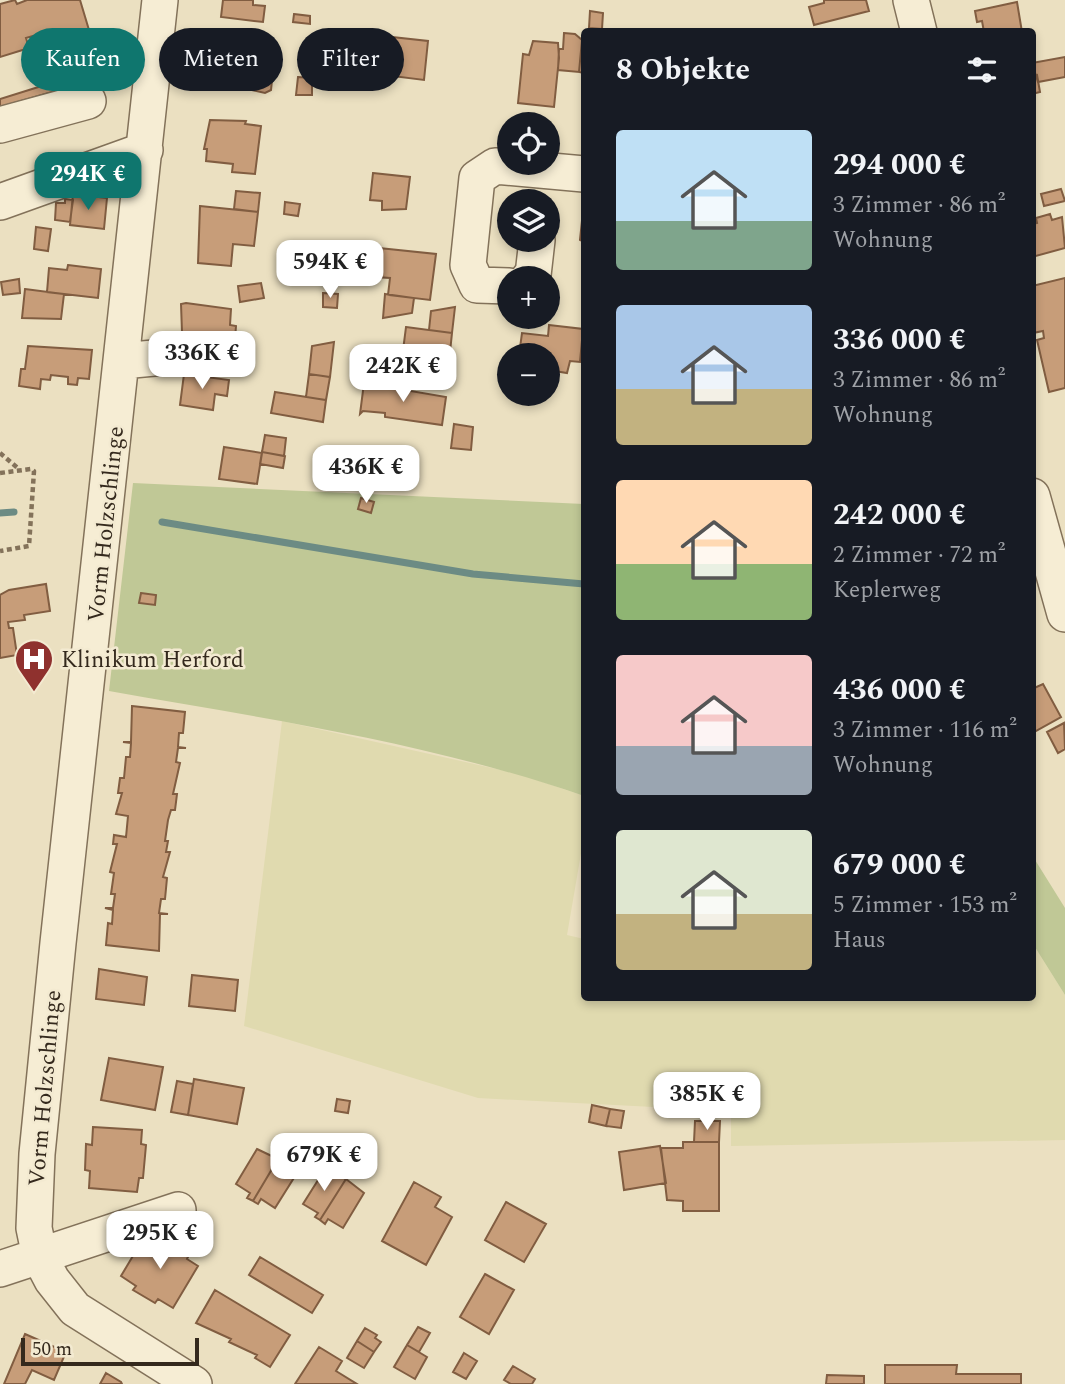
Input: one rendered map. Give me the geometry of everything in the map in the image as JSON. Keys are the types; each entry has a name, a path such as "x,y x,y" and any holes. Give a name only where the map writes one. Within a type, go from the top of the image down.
{"street":[{"name":"Vorm Holzschlinge","path":"160,0 37,1154 34,1228 40,1256 52,1280 75,1309 194,1384"},
{"path":"911,0 918,28"},
{"path":"0,124 88,101"},
{"path":"0,202 145,150"},
{"path":"497,286 477,285 468,265 477,178 495,166 542,186 581,175"},
{"path":"122,361 218,352"},
{"path":"1036,510 1065,614"},
{"path":"0,1269 178,1210"}],"path":[{"path":"0,453 20,469"},
{"path":"0,473 20,469 34,471 29,546 0,551"}],"shaded area":[{"path":"282,721 519,774 581,795 581,853 567,935 581,938 581,1001 1036,1001 1036,949 1065,995 1065,1140 731,1146 731,1111 478,1098 244,1026"}],"green space":[{"path":"133,483 581,504 581,795 526,777 408,747 109,691"},
{"path":"1036,861 1065,908 1065,995 1036,949"}],"building":[{"path":"15,0 17,4 27,0 80,0 88,28 21,28 21,50 0,57 0,4"},
{"path":"223,0 253,0 253,5 265,6 263,22 221,17"},
{"path":"824,0 866,0 869,11 814,25 809,7 824,3"},
{"path":"1017,2 1021,28 983,28 982,21 977,22 975,11"},
{"path":"590,11 603,13 602,28 589,28"},
{"path":"294,14 310,16 310,24 293,22"},
{"path":"564,33 575,34 581,39 579,72 558,70 559,49 563,49"},
{"path":"404,38 428,41 424,80 404,78"},
{"path":"533,41 558,43 554,107 518,103 523,54 529,55"},
{"path":"1065,57 1065,77 1038,82 1036,62"},
{"path":"1036,75 1040,92 1036,93"},
{"path":"297,86 297,91 312,91 312,95 296,95"},
{"path":"26,91 55,91 0,107 0,99"},
{"path":"210,120 246,121 245,124 261,126 255,174 232,172 233,164 206,161 207,149 204,149"},
{"path":"373,173 410,177 406,209 382,210 382,201 370,200"},
{"path":"1061,189 1065,201 1044,206 1041,194"},
{"path":"236,191 260,193 258,212 234,209"},
{"path":"73,194 107,198 104,229 70,225"},
{"path":"65,199 73,200 70,222 55,220 56,203 65,203"},
{"path":"285,202 300,204 298,216 284,214"},
{"path":"200,206 258,212 254,246 233,244 231,266 198,263"},
{"path":"1050,214 1052,220 1062,217 1065,248 1036,256 1036,218"},
{"path":"36,227 51,229 48,251 34,249"},
{"path":"379,248 436,254 430,300 388,295 390,278 375,277"},
{"path":"68,265 101,269 98,298 47,292 49,268 67,270"},
{"path":"1065,278 1065,388 1049,392 1037,340 1044,338 1043,331 1036,332 1036,285"},
{"path":"19,279 20,293 3,295 1,282"},
{"path":"261,283 264,298 240,302 238,286"},
{"path":"25,289 64,294 61,319 22,318"},
{"path":"323,293 338,294 337,308 323,307"},
{"path":"385,294 414,298 412,313 383,318"},
{"path":"181,304 231,309 230,325 236,326 235,339 182,332"},
{"path":"455,307 452,333 429,330 431,311"},
{"path":"560,326 581,329 580,362 570,361 567,373 560,372 560,343 521,343 522,333 548,336 549,329 560,329"},
{"path":"406,327 452,333 448,371 401,366"},
{"path":"334,342 330,377 309,374 312,346"},
{"path":"28,346 92,350 89,379 78,378 77,385 68,384 68,377 51,375 50,380 41,379 40,389 19,386 21,369 25,369"},
{"path":"184,374 229,380 227,396 215,394 213,410 180,405"},
{"path":"309,374 330,377 326,400 306,397"},
{"path":"364,383 446,397 442,425 385,417 385,413 363,411 360,414"},
{"path":"275,392 326,400 323,422 271,413"},
{"path":"454,424 473,427 471,450 451,448"},
{"path":"265,435 286,438 284,456 262,452"},
{"path":"224,447 262,453 257,484 219,479"},
{"path":"262,452 285,456 283,468 260,464"},
{"path":"357,454 360,487 341,489 337,456"},
{"path":"361,498 374,502 371,513 358,509"},
{"path":"46,584 50,611 24,615 25,620 8,622 9,628 13,628 17,655 0,658 0,595 9,590"},
{"path":"141,593 156,595 155,605 139,603"},
{"path":"1043,684 1061,717 1036,731 1036,687"},
{"path":"132,706 185,712 183,733 179,733 178,747 186,748 178,748 176,762 180,763 173,794 177,794 175,810 171,810 165,841 168,841 166,852 170,852 163,877 167,878 165,899 161,899 159,913 168,914 160,914 159,951 106,945 108,923 112,924 113,910 105,908 113,908 115,894 111,894 114,873 110,872 117,844 113,844 114,835 126,837 128,816 116,814 122,793 118,793 120,778 124,778 126,757 130,757 131,743 123,742 131,742"},
{"path":"1064,723 1065,749 1058,753 1047,732"},
{"path":"99,969 147,977 144,1005 96,999"},
{"path":"192,975 238,980 235,1011 189,1006"},
{"path":"109,1058 163,1067 155,1110 101,1100"},
{"path":"194,1079 244,1088 237,1124 188,1115"},
{"path":"177,1081 193,1084 188,1115 171,1112"},
{"path":"337,1099 350,1101 348,1113 335,1111"},
{"path":"592,1105 610,1109 606,1126 589,1122"},
{"path":"610,1109 624,1111 621,1128 606,1126"},
{"path":"695,1121 720,1121 719,1142 694,1142"},
{"path":"93,1127 142,1130 141,1144 146,1145 143,1178 139,1178 137,1192 89,1188 90,1171 85,1170 86,1144 92,1145"},
{"path":"683,1142 719,1142 719,1211 683,1211 683,1201 667,1200 661,1148 683,1148"},
{"path":"660,1146 666,1183 624,1190 619,1152"},
{"path":"257,1149 278,1159 253,1201 247,1198 250,1193 236,1184"},
{"path":"278,1159 297,1173 275,1208 261,1199 258,1204 253,1201"},
{"path":"325,1169 346,1179 320,1220 315,1217 318,1213 303,1204"},
{"path":"346,1179 364,1193 343,1228 328,1219 325,1224 320,1220"},
{"path":"414,1182 441,1197 435,1207 452,1217 426,1265 382,1241"},
{"path":"506,1202 546,1224 524,1262 485,1240"},
{"path":"146,1234 157,1242 160,1238 189,1255 187,1259 198,1266 173,1308 158,1299 155,1303 133,1290 136,1286 121,1276"},
{"path":"260,1257 323,1295 312,1313 249,1275"},
{"path":"485,1274 514,1290 489,1334 460,1317"},
{"path":"215,1290 290,1335 270,1367 255,1358 257,1355 229,1342 231,1339 196,1323"},
{"path":"418,1327 430,1333 419,1352 407,1345"},
{"path":"365,1328 377,1335 375,1338 381,1342 374,1352 357,1341"},
{"path":"25,1334 66,1352 54,1380 32,1370 25,1384 4,1384"},
{"path":"357,1341 374,1352 364,1368 347,1358"},
{"path":"407,1345 427,1357 415,1379 394,1367"},
{"path":"319,1347 342,1361 336,1371 357,1384 295,1384"},
{"path":"464,1353 477,1361 466,1379 453,1372"},
{"path":"885,1365 957,1365 956,1374 1021,1374 1021,1384 885,1384"},
{"path":"513,1366 535,1379 532,1384 511,1384 504,1380"},
{"path":"106,1373 121,1382 122,1384 100,1384"},
{"path":"827,1375 864,1376 864,1384 826,1384"}],"waterway":[{"path":"0,513 14,512"},
{"path":"162,522 473,574 581,584"}],"place":[{"name":"Klinikum Herford","path":"34,693"}]}
